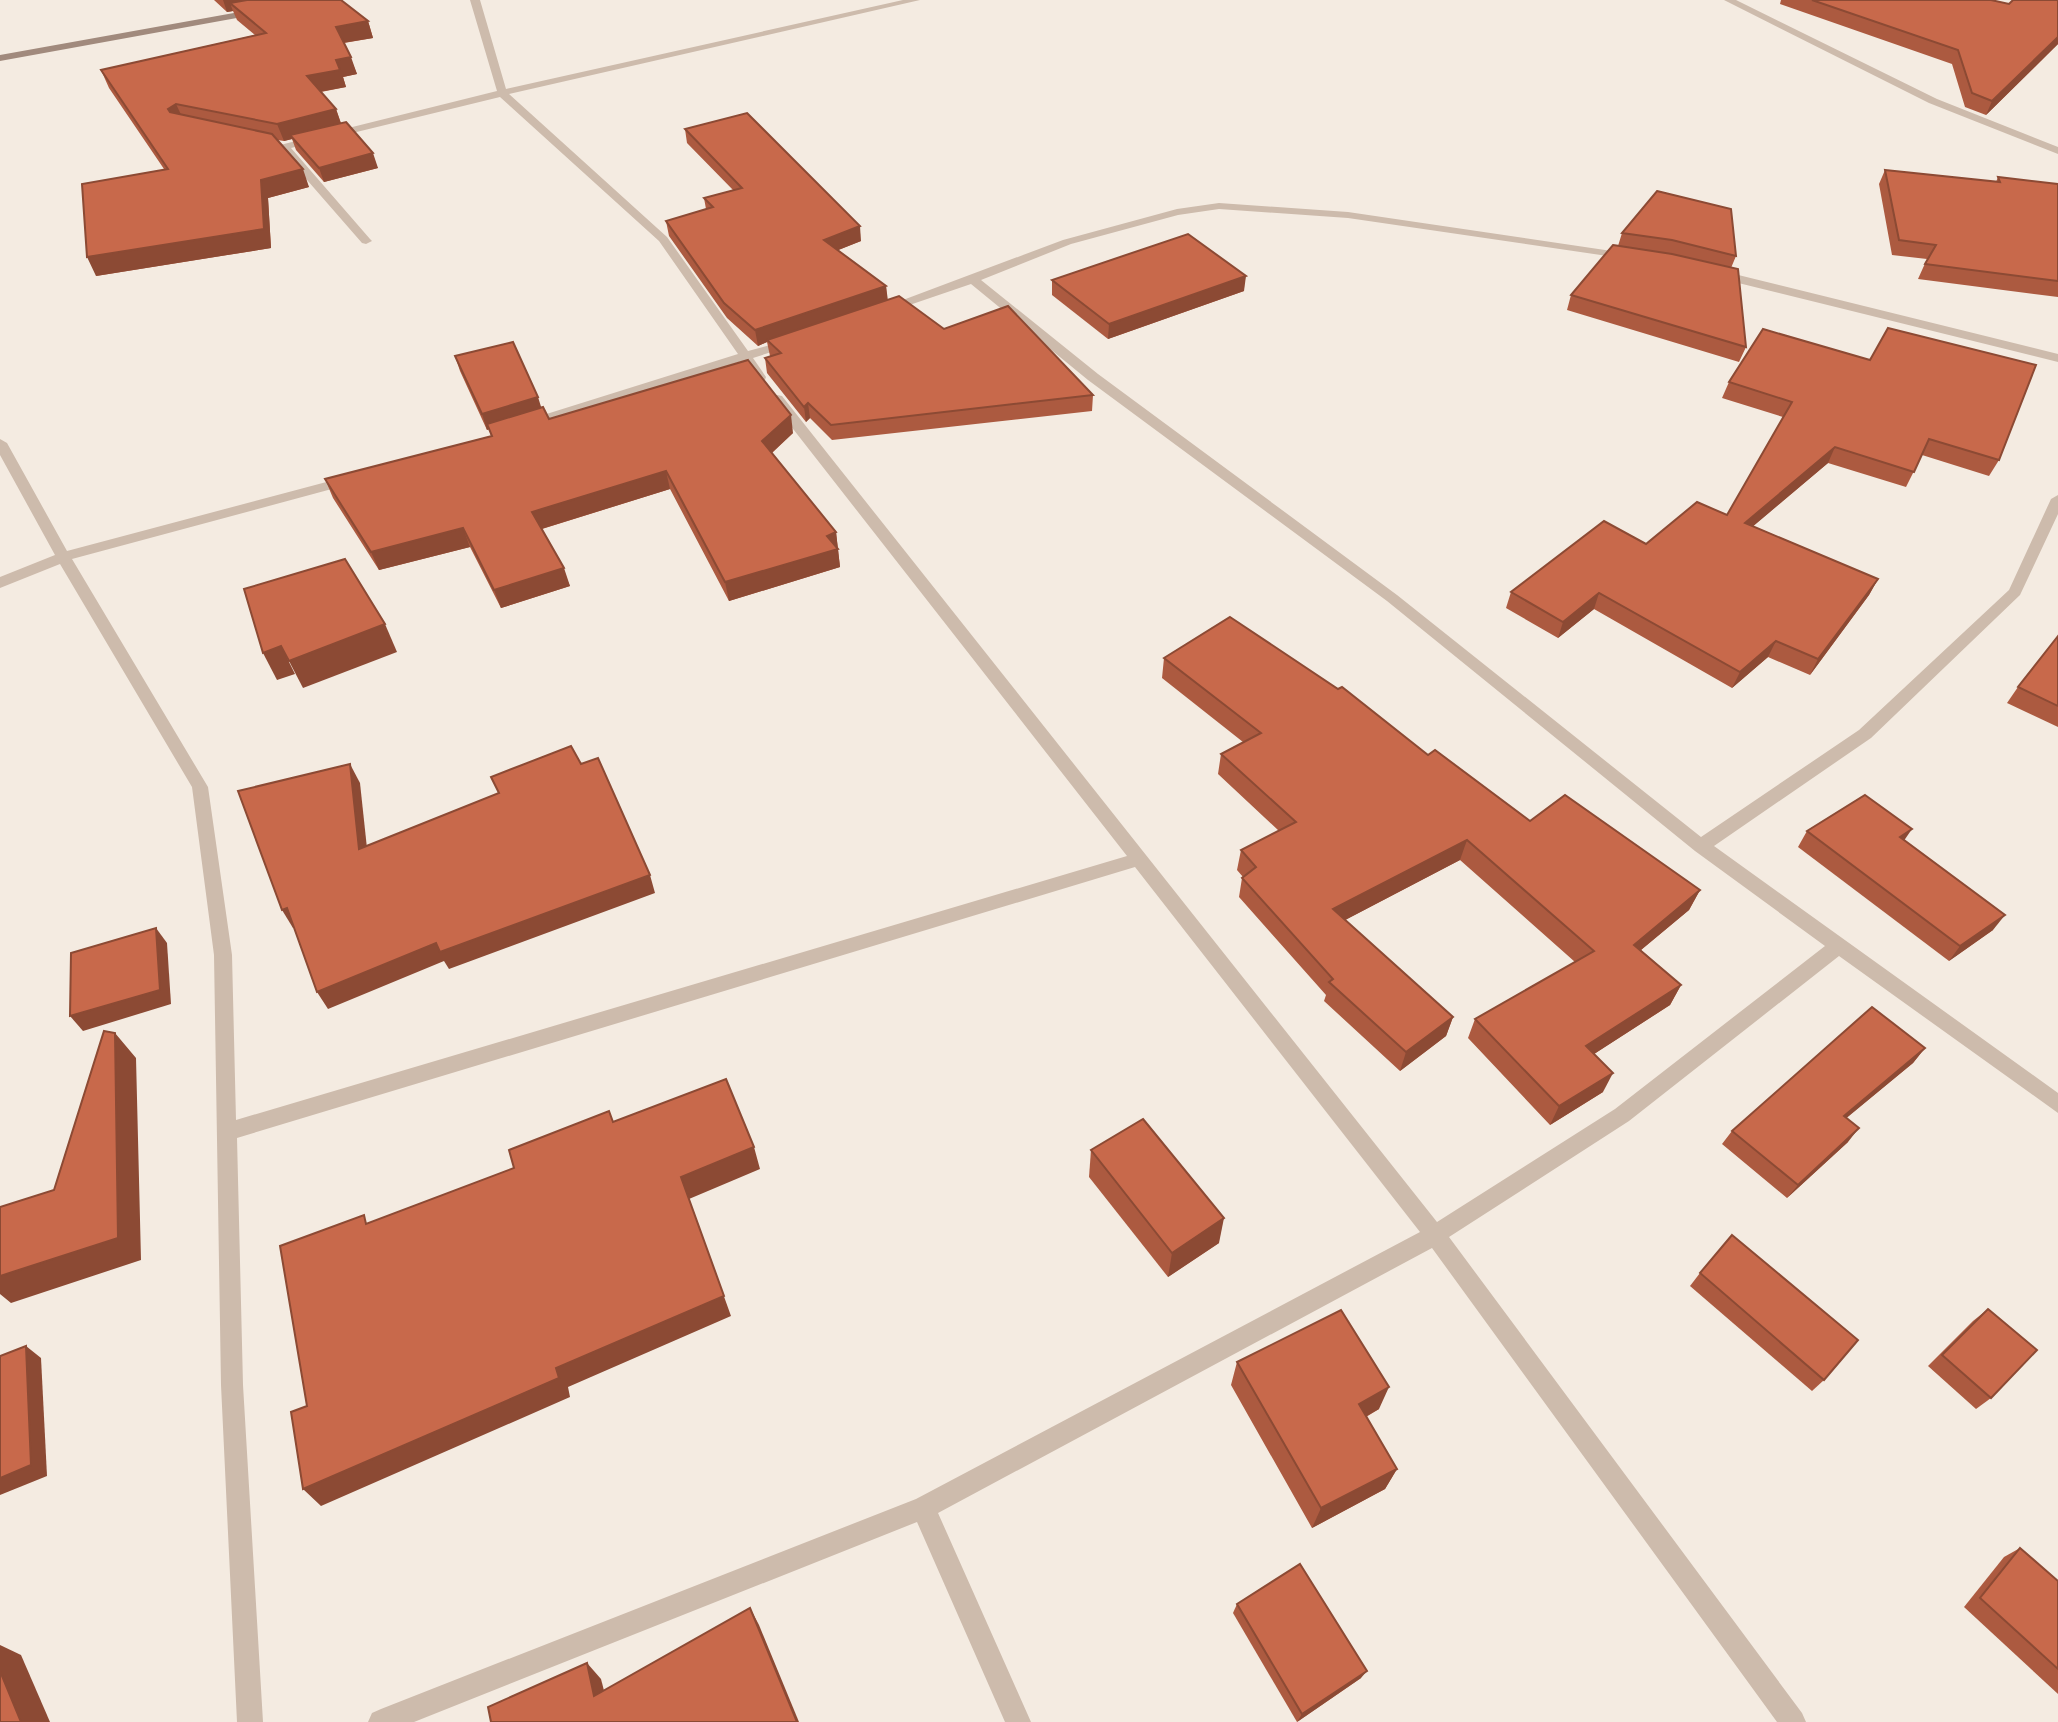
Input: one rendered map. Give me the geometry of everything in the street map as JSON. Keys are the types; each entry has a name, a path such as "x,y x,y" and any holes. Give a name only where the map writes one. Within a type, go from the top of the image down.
{"street":[{"path":"475,0 502,93 663,240 744,357 1435,1235 1793,1722"},
{"path":"271,145 284,147 502,93 915,0"},
{"path":"1729,0 1933,101 2058,151"},
{"path":"0,58 268,10"},
{"path":"284,147 366,241"},
{"path":"871,314 973,279 1067,242 1177,212 1219,206 1348,215 1641,258"},
{"path":"1708,272 2058,358"},
{"path":"973,279 1093,377 1392,598 1701,846 2058,1104"},
{"path":"507,431 808,336"},
{"path":"0,443 63,557 200,787 223,955 232,1385 250,1722"},
{"path":"0,583 63,557 362,476"},
{"path":"1701,846 1865,734 2015,592 2058,499"},
{"path":"227,1132 1140,859"},
{"path":"381,1722 923,1507 1435,1235 1622,1115 1838,946"},
{"path":"923,1507 1018,1722"}],"building":[{"path":"247,0 341,0 368,21 336,27 351,57 336,60 340,70 307,76 336,109 277,124 176,104 168,109 170,112 272,134 303,169 261,180 264,229 87,257 82,184 168,169 101,70 266,33 230,3"},
{"path":"1812,0 1991,0 2009,4 2013,0 2058,0 2058,37 1992,101 1972,93 1958,50"},
{"path":"747,113 860,226 824,240 886,286 755,330 724,303 666,221 713,207 704,198 742,188 685,129"},
{"path":"346,122 373,153 319,168 290,135"},
{"path":"1885,170 2000,182 1998,177 2058,184 2058,281 1925,264 1936,245 1899,240"},
{"path":"1657,191 1731,209 1736,256 1672,240 1622,233"},
{"path":"1188,234 1246,276 1109,324 1052,280"},
{"path":"1613,245 1672,254 1738,269 1746,347 1571,295"},
{"path":"899,296 944,329 1008,306 1093,395 831,425 808,403 804,407 765,358 781,353 767,340"},
{"path":"1888,328 2036,365 1999,460 1929,439 1914,472 1835,447 1745,523 1878,579 1818,659 1776,641 1740,672 1599,593 1563,622 1511,592 1604,521 1646,544 1697,502 1727,515 1792,402 1729,382 1763,329 1870,360"},
{"path":"513,342 538,397 482,414 455,356"},
{"path":"748,360 791,415 762,441 836,532 827,536 838,549 725,582 666,471 532,512 564,568 494,590 463,528 371,552 325,479 492,436 487,424 543,407 549,419"},
{"path":"345,559 385,624 289,661 281,646 263,653 244,589"},
{"path":"1230,617 1338,689 1342,687 1428,755 1435,750 1530,821 1565,795 1700,890 1634,945 1681,985 1586,1046 1613,1073 1559,1106 1475,1019 1594,951 1467,840 1333,909 1453,1017 1406,1052 1329,982 1333,979 1242,878 1256,867 1241,850 1296,822 1221,754 1261,733 1164,658"},
{"path":"2058,636 2058,706 2018,687"},
{"path":"571,746 581,764 598,758 650,875 440,952 436,943 317,992 287,908 282,910 238,791 350,764 359,849 499,793 491,777"},
{"path":"1865,795 1912,829 1900,837 2005,915 1960,946 1807,831"},
{"path":"156,928 160,990 70,1016 71,953"},
{"path":"1872,1007 1925,1048 1844,1116 1859,1128 1798,1185 1732,1131"},
{"path":"104,1031 115,1033 118,1238 0,1276 0,1207 54,1190"},
{"path":"726,1079 754,1147 681,1177 724,1296 556,1368 559,1378 303,1489 291,1412 307,1406 280,1246 364,1215 366,1224 514,1168 509,1150 609,1111 613,1122"},
{"path":"1143,1119 1224,1218 1172,1253 1091,1150"},
{"path":"1732,1235 1858,1340 1824,1380 1700,1273"},
{"path":"1988,1309 2037,1350 1991,1398 1942,1355"},
{"path":"1341,1310 1389,1387 1359,1404 1397,1469 1321,1508 1237,1362"},
{"path":"26,1346 31,1465 0,1478 0,1356"},
{"path":"2020,1548 2058,1581 2058,1669 1980,1598"},
{"path":"1300,1564 1367,1671 1302,1714 1237,1604"},
{"path":"750,1608 797,1722 491,1722 488,1707 587,1663 594,1696"},
{"path":"0,1671 21,1722 0,1722"}]}
